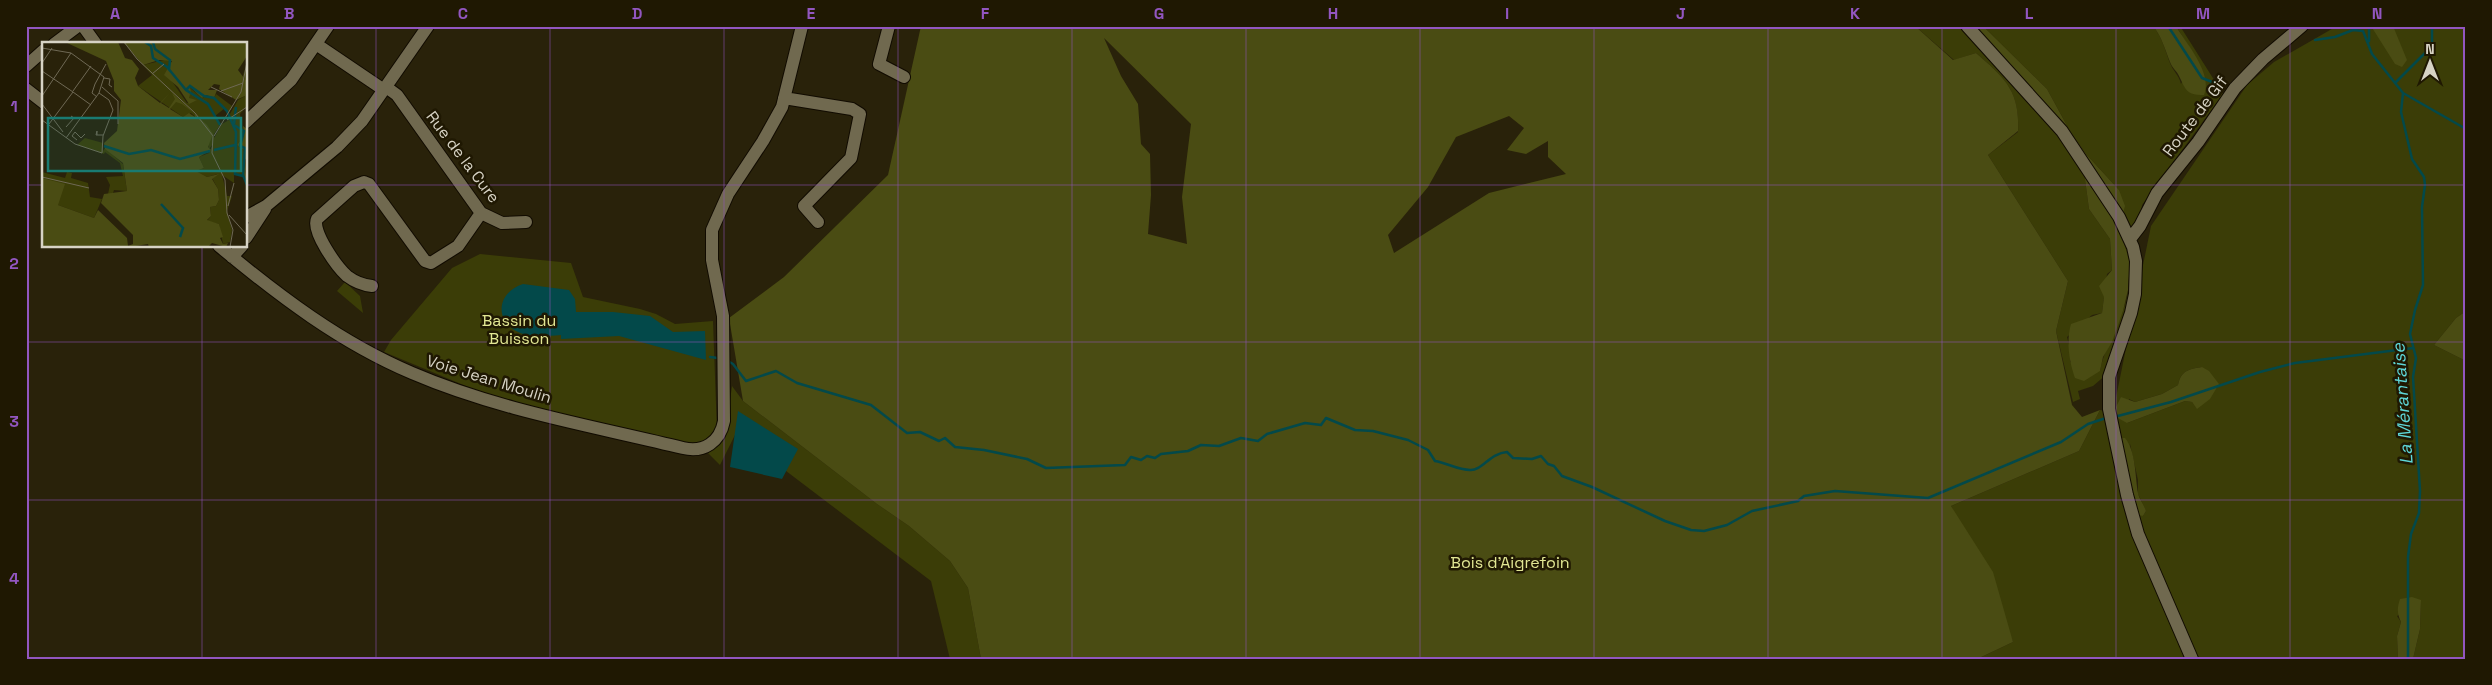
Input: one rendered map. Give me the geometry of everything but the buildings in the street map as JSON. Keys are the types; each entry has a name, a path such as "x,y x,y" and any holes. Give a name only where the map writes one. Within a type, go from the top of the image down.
{"street":[{"path":"57,42 78,26"},
{"path":"83,26 95,42"},
{"path":"248,120 291,80 328,26"},
{"path":"248,216 266,206 337,147 362,121 428,26"},
{"path":"802,26 784,98 852,109 860,114 851,158 804,206 818,222"},
{"path":"889,26 879,64 904,77"},
{"path":"1967,26 2062,131 2088,168 2130,239 2135,254 2134,294 2131,313 2109,377 2109,409 2125,488 2138,534 2192,659"},
{"name":"Route de Gif","path":"2130,239 2140,226 2157,193 2202,137 2235,88 2271,51 2303,27"},
{"name":"Rue de la Cure","path":"316,44 397,95 481,213 502,223 526,222"},
{"path":"26,89 42,101"},
{"name":"Voie Jean Moulin","path":"222,248 285,300 333,331 386,360 442,384 495,402 690,450 705,448 719,436 724,421 723,316 712,260 712,230 720,208 763,141 782,107 784,98"},
{"path":"372,286 360,285 346,275 316,233 317,219 354,186 364,182 370,184 425,261 431,263 458,246 481,213"},
{"path":"248,235 266,206"},
{"path":"232,257 240,248"}],"green space":[{"name":"Bois d'Aigrefoin","path":"921,26 1915,26 1953,60 1976,53 2009,86 2016,105 2018,131 1988,155 2068,281 2056,331 2072,405 2082,417 2100,410 2079,451 1951,506 1993,572 2013,642 1977,659 981,659 968,588 950,561 909,526 877,504 743,401 729,318 784,277 888,175","holes":["1104,38 1191,124 1182,197 1187,244 1148,234 1151,195 1150,154 1141,144 1138,104 1121,76","1509,116 1524,128 1507,150 1526,154 1548,141 1548,157 1566,174 1489,193 1394,253 1388,235 1428,187 1456,137"]},
{"path":"1915,26 1971,26 2027,85 2084,172 2089,209 2110,239 2112,270 2107,274 2102,313 2092,315 2067,337 2071,353 2070,362 2100,371 2102,361 2126,303 2128,292 2128,266 2118,223 2119,190 2086,154 2071,133 2047,89 1983,26 2153,26 2161,39 2171,66 2181,84 2194,55 2176,26 2180,26 2223,94 2142,205 2130,298 2107,374 2093,386 2078,391 2080,399 2073,402 2056,331 2068,281 1988,155 2018,132 2016,106 2009,86 1976,53 1954,60"},
{"path":"1971,26 1983,26 2047,89 2071,133 2086,154 2119,190 2125,206 2119,227 2130,263 2128,290 2123,311 2112,342 2103,357 2100,371 2084,381 2075,378 2071,365 2068,344 2069,331 2071,324 2102,313 2104,297 2099,286 2112,270 2110,239 2089,209 2084,172 2086,161"},
{"path":"2153,26 2176,26 2198,59 2205,78 2204,95 2193,94 2187,91 2171,64 2161,39"},
{"path":"2337,26 2466,26 2466,311 2456,318 2434,345 2466,361 2466,659 2413,659 2420,629 2421,601 2397,616 2401,622 2397,636 2398,659 1977,659 2013,642 1951,506 2079,451 2100,410 2113,412 2151,226 2247,85 2274,62","holes":["2202,367 2197,408 2192,402 2185,401 2127,423 2129,399 2135,402 2162,394 2178,385 2183,374","2130,444 2138,480 2138,494 2146,511 2143,516 2128,475"]},
{"path":"2371,26 2393,26 2407,60 2402,67 2395,64"},
{"name":"Bassin du Buisson","path":"480,254 571,263 583,297 640,309 656,314 675,324 713,321 717,432 705,443 683,445 490,396 384,352 391,340 452,268"},
{"path":"345,282 360,296 363,313 337,291"},
{"path":"2466,311 2466,361 2434,345 2456,318"},
{"path":"2202,367 2209,371 2219,384 2210,399 2197,409 2192,402 2185,401 2127,423 2116,417 2116,407 2121,397 2135,402 2162,394 2178,385 2183,374"},
{"path":"732,386 743,401 877,504 909,526 950,561 968,588 981,659 950,659 931,581 736,433 720,465 708,453 725,436"},
{"path":"2121,438 2125,438 2131,450 2138,493 2146,511 2143,516 2139,515 2128,475"},
{"path":"2412,597 2421,600 2420,629 2413,659 2398,659 2397,636 2401,622 2398,614 2398,605 2400,599"}],"water":[{"name":"Bassin du Buisson","path":"523,284 569,290 575,299 576,312 613,312 650,316 673,332 705,331 706,360 619,336 561,339 561,335 530,336 516,331 508,325 504,318 503,302 506,295"},
{"path":"738,411 798,449 782,479 730,467"}],"waterway":[{"name":"La Mérantaise","path":"2168,26 2202,78 2220,85"},
{"name":"La Mérantaise","path":"2369,26 2369,41"},
{"path":"2395,83 2429,49 2432,42 2432,26"},
{"name":"La Mérantaise","path":"2315,40 2335,37 2353,30 2363,31 2372,54 2403,93 2401,112 2412,159 2424,177 2425,185 2422,207 2423,285 2410,334 2416,358 2413,377 2420,491 2419,513 2411,534 2408,557 2408,659"},
{"name":"La Mérantaise","path":"2403,93 2466,129"},
{"path":"2114,417 2171,402 2260,372 2295,363 2413,348"},
{"path":"710,357 718,358"},
{"path":"728,361 733,364 746,381 776,371 797,383 871,405 907,433 920,432 939,441 945,438 955,447 984,450 1027,459 1046,468 1125,465 1131,457 1141,460 1147,456 1155,458 1161,454 1188,451 1201,445 1219,446 1241,438 1258,441 1267,434 1305,423 1321,425 1326,418 1355,430 1373,431 1408,440 1428,450 1435,461 1466,470 1474,470 1501,453 1507,452 1513,458 1532,459 1541,456 1548,464 1554,466 1562,476 1592,487 1665,521 1691,530 1704,531 1727,525 1752,511 1798,501 1804,496 1835,491 1928,498 2061,442 2088,424 2106,418"}]}
